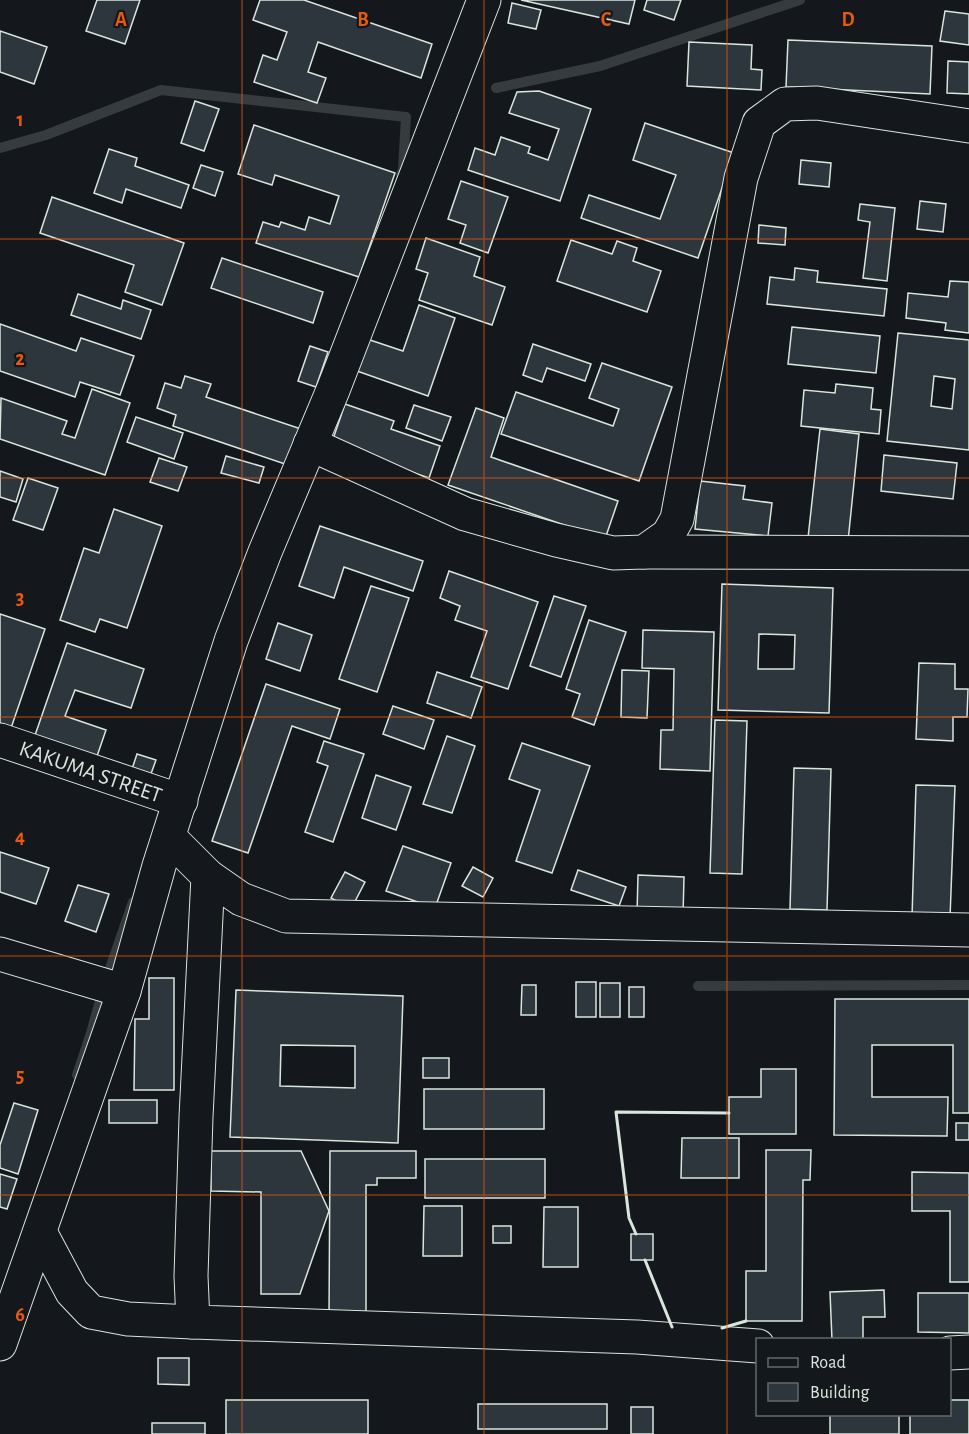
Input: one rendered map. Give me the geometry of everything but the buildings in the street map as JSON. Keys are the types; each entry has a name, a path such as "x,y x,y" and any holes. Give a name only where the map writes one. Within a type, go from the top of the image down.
{"street":[{"path":"0,1344 124,991 159,866 231,641 265,552 333,390 479,1"},
{"path":"644,552 668,535 678,519 741,178 759,123 785,105 817,103 969,126"},
{"path":"310,444 465,514 556,540 614,553 969,553"},
{"name":"KAKUMA STREET","path":"0,740 181,801"},
{"path":"170,837 208,876 241,899 286,916 969,930"},
{"path":"194,1322 191,1276 208,876"},
{"path":"0,954 124,991"},
{"path":"40,1232 72,1292 91,1312 128,1319 638,1337 756,1346"},
{"path":"951,1353 969,1352"}],"waterway":[{"path":"496,88 600,66 800,0"},
{"path":"0,148 46,135 161,90 406,117 401,175"},
{"path":"77,1075 133,902"},
{"path":"698,986 969,985"}],"wall":[{"path":"636,1234 629,1218 616,1112 729,1113"},
{"path":"645,1260 672,1327"},
{"path":"722,1328 746,1321"}]}
